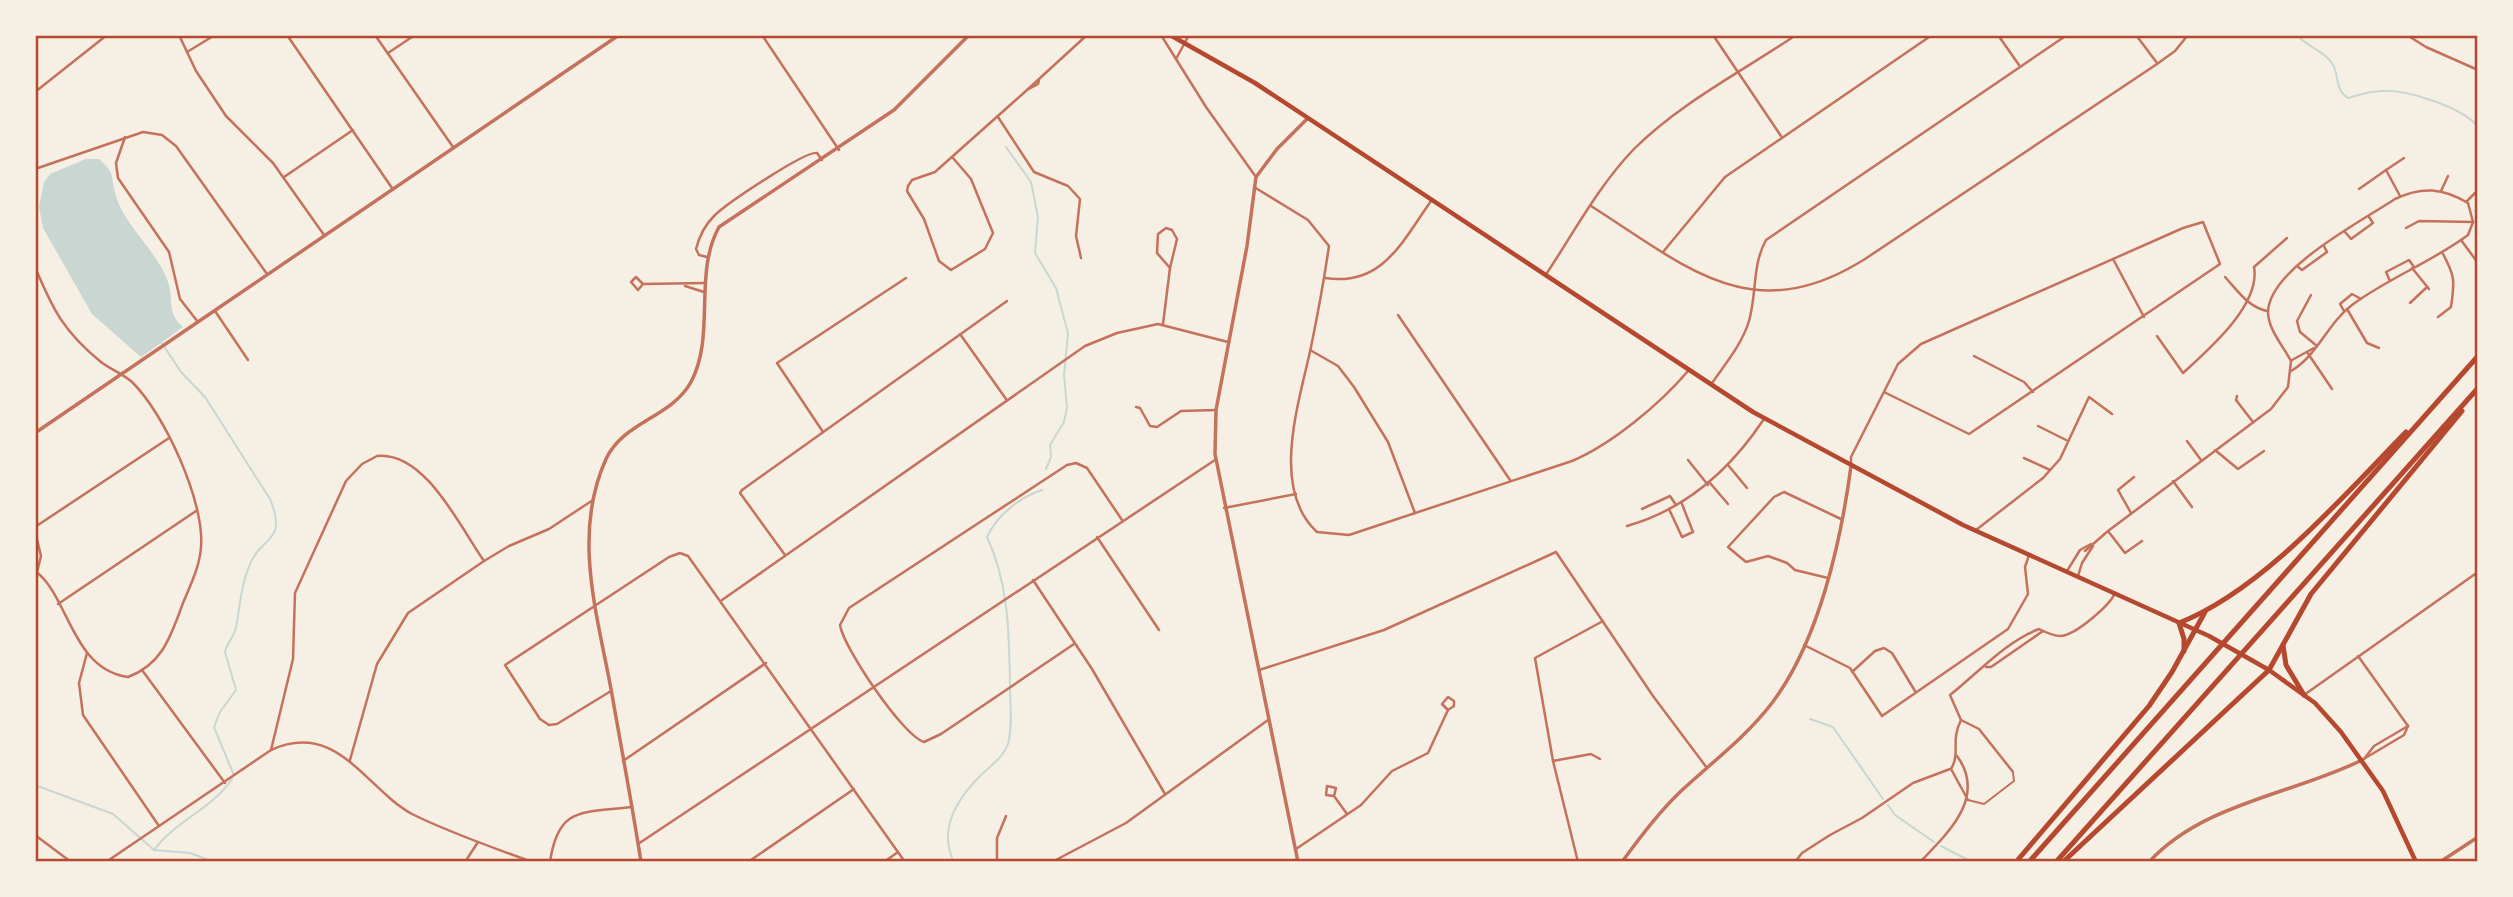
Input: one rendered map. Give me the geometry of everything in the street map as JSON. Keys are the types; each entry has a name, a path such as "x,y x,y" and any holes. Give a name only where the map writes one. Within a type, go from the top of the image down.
{"highway":[{"path":"2029,862 2478,356"},
{"path":"2063,862 2269,670 2311,594 2478,389"},
{"path":"2056,862 2478,389"},
{"path":"2184,651 2184,639 2179,623 2205,612 2258,577 2445,392"},
{"path":"2016,862 2149,706 2205,612"},
{"path":"2284,639 2282,657 2304,695"}],"main road":[{"path":"1170,35 1255,83 1710,386 1764,419 1976,530 2208,636 2269,670 2322,709 2362,760 2384,791 2416,862"}],"street":[{"path":"94,35 99,42"},
{"path":"35,86 36,91 107,35"},
{"path":"179,35 226,116 284,177 325,236"},
{"path":"187,52 215,35"},
{"path":"287,35 393,189"},
{"path":"375,35 453,148"},
{"path":"388,53 415,35"},
{"path":"35,433 619,35"},
{"path":"762,35 839,150"},
{"path":"641,862 588,560 593,500 606,459 619,438 676,403 691,381 699,358 707,257 719,227 839,150 894,110 969,35"},
{"path":"953,158 971,179 993,233 985,249 948,270 939,261 923,219 907,188 912,180 930,175 953,158 1087,35"},
{"path":"1161,35 1256,177"},
{"path":"1176,59 1189,35"},
{"path":"1713,35 1781,136"},
{"path":"1545,276 1616,169 1642,142 1796,35"},
{"path":"1663,252 1717,184 1781,136 1932,35"},
{"path":"1998,35 2019,65"},
{"path":"1710,386 1745,332 1760,250 1775,232 2067,35"},
{"path":"2136,35 2157,64"},
{"path":"1591,206 1702,275 1754,290 1800,289 1845,272 2157,64 2175,51 2188,35"},
{"path":"2407,35 2426,47 2478,70"},
{"path":"998,117 1034,172 1068,186 1080,199 1076,236 1081,258"},
{"path":"1298,862 1224,508 1216,459 1216,411 1256,177 1277,149 1308,118"},
{"path":"284,177 353,130"},
{"path":"35,169 125,137 155,133 176,146 268,276"},
{"path":"125,137 116,163 118,178 166,246 173,260 180,299 198,322"},
{"path":"707,257 699,255 696,249 699,239 715,214 776,171 808,153 817,153 822,160"},
{"path":"2359,189 2404,158"},
{"path":"2386,170 2400,196"},
{"path":"2441,191 2448,176"},
{"path":"1254,187 1308,220 1323,234 1329,246 1325,278 1292,433 1291,458 1296,494 1308,523 1317,532 1349,535 1589,454 1676,386 1688,371"},
{"path":"2067,570 2108,531 2271,408 2288,387 2291,360 2272,328 2268,312 2283,277 2324,246 2400,196 2428,188 2466,202 2473,222 2468,235 2361,299 2334,319 2311,357 2291,371"},
{"path":"2466,202 2478,190"},
{"path":"1325,278 1349,281 1378,270 1431,201"},
{"path":"2345,232 2351,239 2373,223 2369,216"},
{"path":"2406,228 2419,221 2473,222"},
{"path":"1622,862 1651,822 1772,703 1804,645 1828,578 1851,457 1898,364 1920,344 2113,258 2203,222 2220,264 1969,434 1884,392"},
{"path":"1163,324 1170,268 1177,239 1169,228 1158,234 1156,247 1158,257 1170,268"},
{"path":"2157,336 2183,373 2211,347 2246,300 2254,282 2254,267 2287,238"},
{"path":"2461,240 2478,262"},
{"path":"2297,266 2302,270 2328,252 2324,246"},
{"path":"2438,317 2451,307 2455,287 2455,277 2442,252"},
{"path":"2113,258 2144,317"},
{"path":"2390,281 2386,272 2409,260 2428,288 2410,303"},
{"path":"35,267 70,335 136,387 170,437 185,470 196,511 201,548 166,648 142,670 124,677 87,653 36,571 41,556 35,529 170,437"},
{"path":"2225,277 2257,309 2268,312"},
{"path":"823,432 777,363 906,278"},
{"path":"643,285 685,286 705,283"},
{"path":"685,286 704,292"},
{"path":"2361,299 2353,294 2340,304 2367,343 2379,348"},
{"path":"2311,295 2297,321 2300,332 2317,346"},
{"path":"785,555 740,493 744,488 1007,301"},
{"path":"215,312 248,360"},
{"path":"1398,315 1511,482"},
{"path":"722,600 1085,346 1117,333 1163,324 1228,342"},
{"path":"960,334 1006,399"},
{"path":"2291,360 2317,346"},
{"path":"1310,350 1333,362 1349,379 1388,442 1415,513"},
{"path":"2306,352 2332,390"},
{"path":"1974,356 2024,382 2034,392"},
{"path":"2237,396 2236,400 2253,422"},
{"path":"1976,530 2060,459 2089,397 2112,414"},
{"path":"1136,407 1140,408 1150,426 1157,427 1183,411 1216,411"},
{"path":"1627,526 1682,503 1709,484 1728,465 1764,419"},
{"path":"2038,426 2068,441"},
{"path":"2187,441 2201,460"},
{"path":"2215,450 2238,469 2264,451"},
{"path":"271,750 293,659 295,593 346,481 356,469 382,455 413,465 437,493 484,561"},
{"path":"2024,458 2050,470"},
{"path":"638,844 1216,459"},
{"path":"1688,460 1728,504"},
{"path":"1074,644 930,740 915,739 907,733 874,686 841,633 842,618 849,608 1067,465 1076,463 1087,468 1122,520"},
{"path":"1728,465 1747,488"},
{"path":"2131,513 2118,490 2134,477"},
{"path":"2173,481 2192,507"},
{"path":"1828,578 1795,570 1787,563 1768,556 1746,562 1728,547 1774,497 1784,492 1841,519"},
{"path":"1224,508 1296,494"},
{"path":"1642,509 1670,496 1676,506"},
{"path":"349,760 372,677 400,623 415,607 484,561 509,546 548,530 593,500"},
{"path":"1669,509 1682,537 1693,532 1682,503"},
{"path":"58,604 196,511"},
{"path":"2108,531 2125,553 2142,541"},
{"path":"1097,537 1159,630"},
{"path":"2078,576 2084,552 2094,543"},
{"path":"1259,670 1384,630 1556,552 1707,768"},
{"path":"611,691 557,724 549,725 540,719 505,665 669,557 680,554 692,559 905,862"},
{"path":"1804,645 1845,664 1882,716 2008,629 2028,594 2025,567 2029,554"},
{"path":"2304,695 2478,572"},
{"path":"1033,580 1166,796"},
{"path":"2013,772 1979,729 1961,720 1950,695 2028,634 2039,629 2067,635 2110,605 2115,593"},
{"path":"1578,862 1553,761 1535,658 1603,621"},
{"path":"1852,672 1875,651 1884,648 1892,653 1916,692"},
{"path":"87,653 79,683 83,715 159,826"},
{"path":"2358,656 2408,726"},
{"path":"623,761 766,663"},
{"path":"142,670 225,783"},
{"path":"1296,849 1375,792 1392,771 1429,753 1448,710"},
{"path":"1052,862 1126,822 1166,796 1268,720"},
{"path":"1920,862 1951,829 1968,800 1967,771 1956,755 1953,743 1961,720"},
{"path":"2362,760 2374,746 2408,726"},
{"path":"2149,862 2171,843 2215,817 2362,760 2404,735 2408,726"},
{"path":"106,862 271,750 304,742 349,760 397,804 478,842 531,862"},
{"path":"1553,761 1591,754 1600,759"},
{"path":"1956,755 1951,769 1968,800"},
{"path":"1795,862 1802,853 1862,818 1913,783 1951,769"},
{"path":"748,862 854,789"},
{"path":"1334,796 1347,814"},
{"path":"550,862 554,836 567,821 586,813 631,807"},
{"path":"998,862 997,838 1006,816"},
{"path":"35,835 71,862"},
{"path":"2440,862 2478,836"},
{"path":"465,862 478,842"},
{"path":"884,862 898,852"}],"lane":[{"path":"1968,800 1984,804 1996,798 2014,781 2013,772"}],"shaded area":[{"path":"86,159 99,159 110,171 124,215 163,271 170,288 172,311 183,327 141,357 92,314 43,228 39,207 44,182 50,174"}],"waterway":[{"path":"2297,35 2332,63 2341,91 2348,98 2377,91 2418,96 2447,106 2478,127"},
{"path":"1006,147 1031,182 1038,217 1035,253 1056,288 1068,333 1064,375 1067,408 1064,422 1050,445 1051,457 1046,469"},
{"path":"161,342 181,372 205,397 270,499 275,513 274,532 255,555 247,572 236,628 225,652 236,690 220,712 214,727 233,773"},
{"path":"954,862 948,838 952,816 972,785 1003,754 1008,744 1010,729 1009,647 1004,591 987,537 997,521 1010,508 1042,490"},
{"path":"1810,719 1833,727 1883,799"},
{"path":"154,850 172,831 214,799 232,779"},
{"path":"35,785 113,814 154,850 190,853 214,862"},
{"path":"1888,805 1895,815 1934,842"},
{"path":"1941,846 1972,862"}]}
